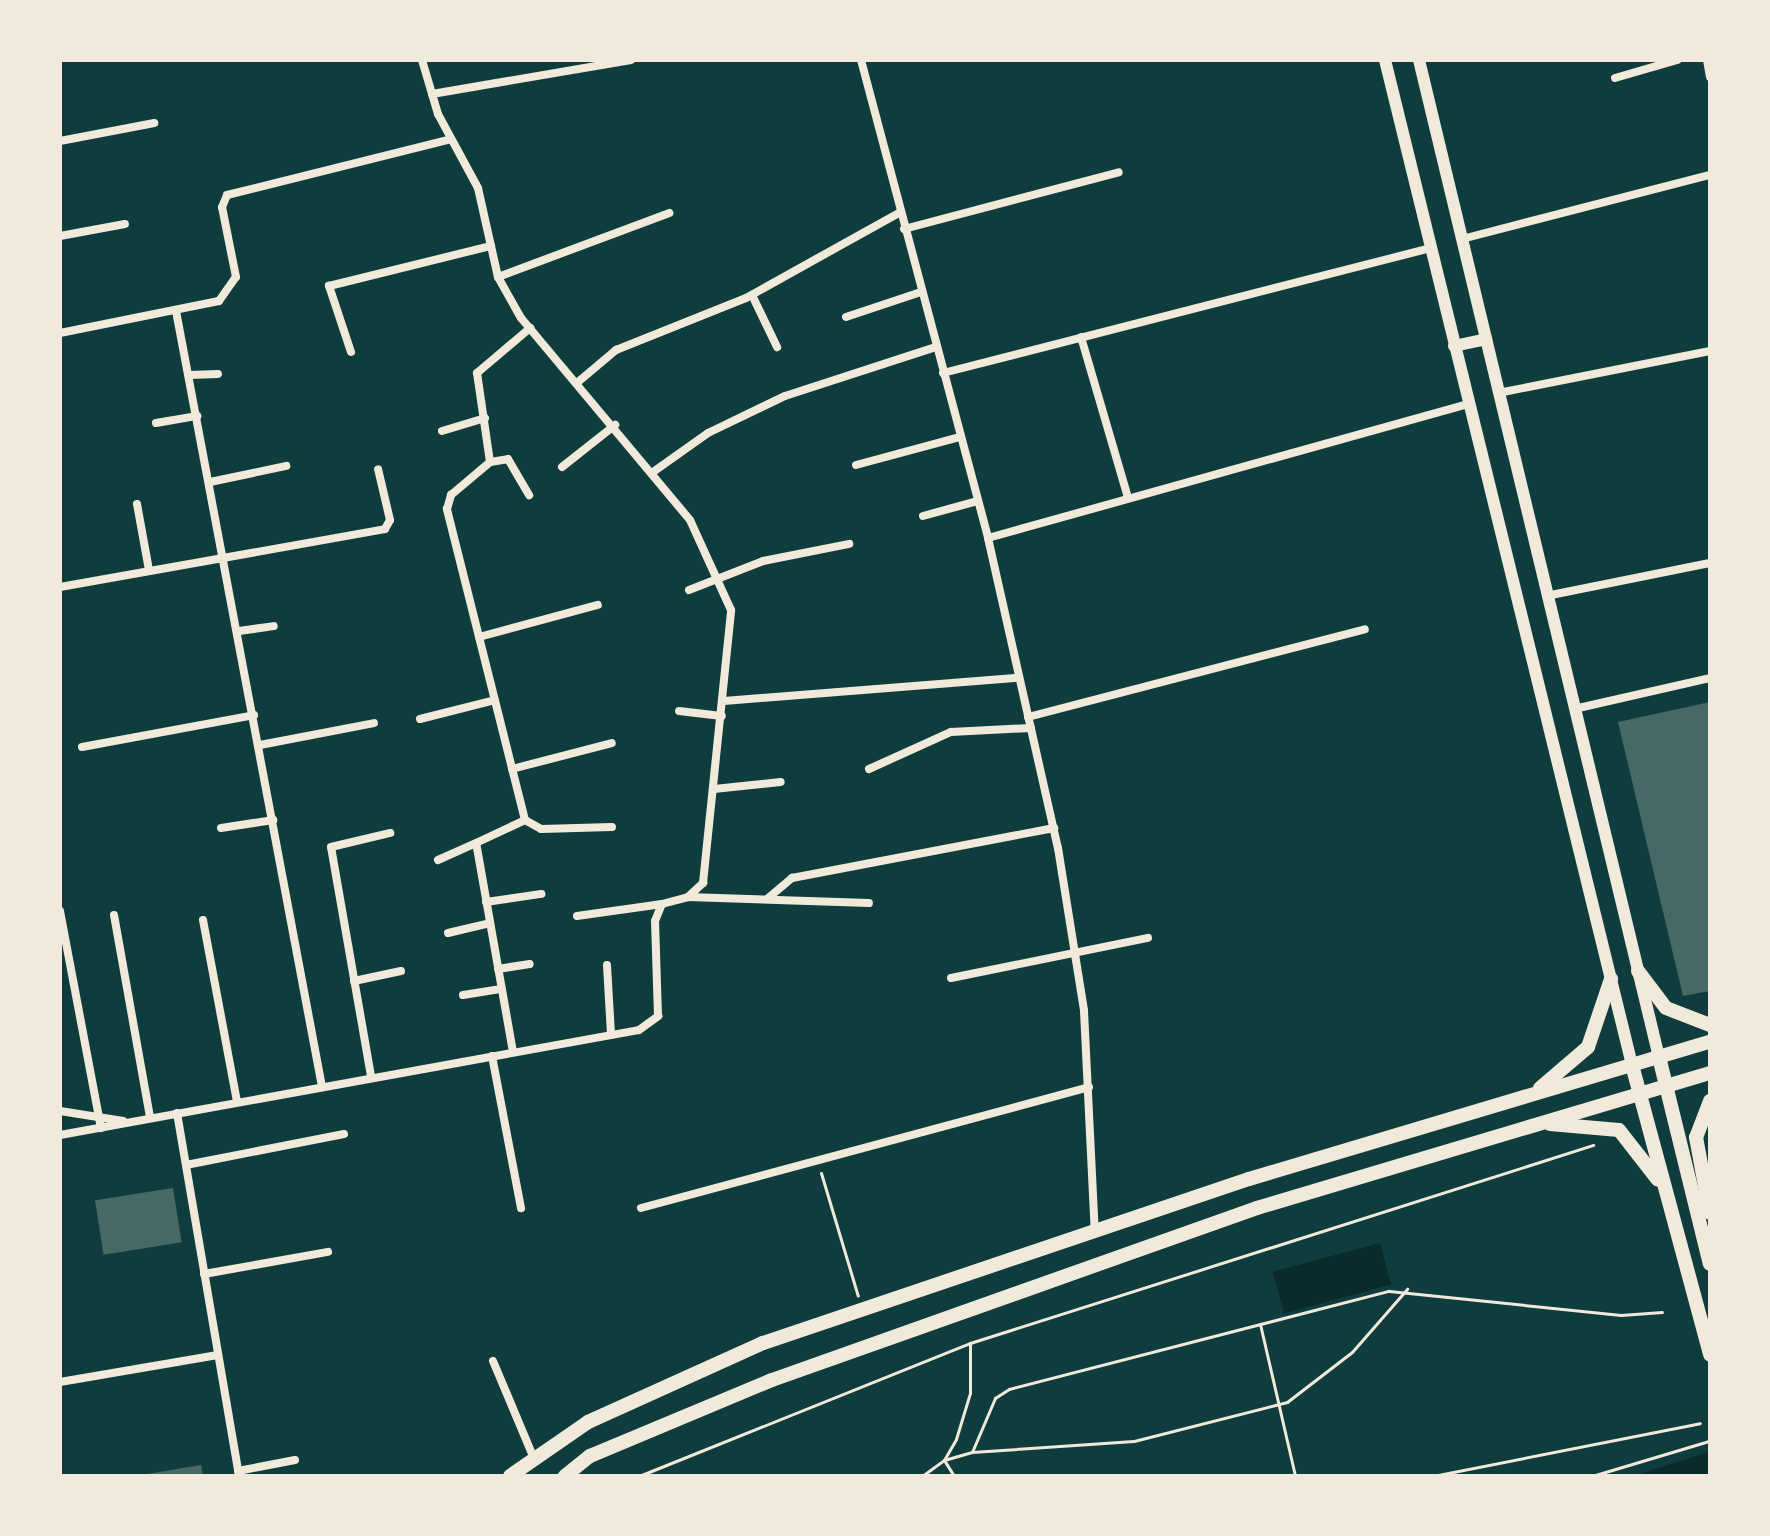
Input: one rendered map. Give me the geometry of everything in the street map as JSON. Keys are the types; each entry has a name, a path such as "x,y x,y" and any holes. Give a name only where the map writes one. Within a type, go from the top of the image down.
{"main road":[{"path":"1385,60 1632,1065 1710,1355"},
{"path":"1419,60 1545,596 1710,1264"},
{"path":"1454,346 1486,339"},
{"path":"1638,971 1666,1008 1710,1025"},
{"path":"1525,1099 1588,1047 1611,979"},
{"path":"510,1476 533,1456 588,1422 763,1343 1249,1179 1710,1042"},
{"path":"565,1476 590,1456 772,1380 1257,1208 1710,1073"},
{"path":"1710,1101 1696,1137 1710,1213"},
{"path":"1537,1123 1619,1130 1645,1156 1670,1203"}],"street":[{"path":"422,60 451,139 478,188 498,277 530,328 653,472 720,576 731,610 703,883 688,897"},
{"path":"432,94 631,60"},
{"path":"861,60 899,213 988,538 1054,828 1076,958 1089,1087 1095,1233"},
{"path":"1615,78 1677,60"},
{"path":"60,141 154,123"},
{"path":"60,333 219,301 236,277 222,207 227,195 451,139"},
{"path":"904,229 1119,172"},
{"path":"1462,239 1710,175"},
{"path":"498,277 669,213"},
{"path":"578,382 616,350 752,295 899,213"},
{"path":"60,236 125,224"},
{"path":"351,352 329,286 491,246"},
{"path":"943,373 1431,248"},
{"path":"846,317 921,292"},
{"path":"752,295 777,347"},
{"path":"176,311 239,631 322,1087"},
{"path":"490,462 477,373 530,328"},
{"path":"1081,337 1128,498"},
{"path":"653,472 708,433 785,396 936,347"},
{"path":"1498,393 1710,351"},
{"path":"189,375 218,374"},
{"path":"988,538 1468,404"},
{"path":"156,423 197,416"},
{"path":"442,431 485,418"},
{"path":"562,467 615,425"},
{"path":"856,465 960,437"},
{"path":"529,495 508,459 490,462 451,495 447,509 525,820 541,829 612,827"},
{"path":"210,482 286,466"},
{"path":"60,587 385,529 390,520 378,469"},
{"path":"923,516 978,501"},
{"path":"137,504 149,570"},
{"path":"689,590 720,576 849,544"},
{"path":"1545,596 1710,563"},
{"path":"479,637 598,605"},
{"path":"239,631 274,626"},
{"path":"1028,717 1365,629"},
{"path":"724,701 1019,678"},
{"path":"1574,709 1710,678"},
{"path":"420,719 495,700"},
{"path":"679,711 722,716"},
{"path":"82,747 254,715"},
{"path":"260,745 374,723"},
{"path":"869,769 951,732 1031,728"},
{"path":"512,769 612,743"},
{"path":"714,789 781,782"},
{"path":"221,828 273,820"},
{"path":"438,860 525,820"},
{"path":"767,899 792,878 1054,828"},
{"path":"371,1076 331,847 390,833"},
{"path":"476,843 513,1052"},
{"path":"486,902 541,894"},
{"path":"577,916 662,904 688,897 869,903"},
{"path":"60,1135 651,1027 658,1016 655,921 662,904"},
{"path":"60,911 101,1128"},
{"path":"114,915 150,1118"},
{"path":"203,920 237,1102"},
{"path":"448,933 490,923"},
{"path":"951,978 1076,958 1148,938"},
{"path":"498,969 530,964"},
{"path":"607,965 611,1035"},
{"path":"354,981 401,971"},
{"path":"463,995 502,989"},
{"path":"492,1056 521,1208"},
{"path":"641,1208 1089,1087"},
{"path":"60,1111 98,1111 124,1121"},
{"path":"177,1113 239,1474 295,1460"},
{"path":"186,1165 344,1134"},
{"path":"204,1274 328,1252"},
{"path":"60,1382 218,1355"},
{"path":"493,1361 533,1456"}],"path":[{"path":"639,1476 970,1343 1599,1143"},
{"path":"817,1161 862,1311"},
{"path":"922,1476 944,1460 972,1452 1134,1441 1279,1404 1306,1393 1352,1352 1407,1289"},
{"path":"972,1452 995,1398 1009,1389 1407,1289 1558,1309 1662,1312"},
{"path":"1260,1324 1295,1476"},
{"path":"944,1460 970,1393 970,1343"},
{"path":"1433,1476 1700,1423"},
{"path":"1592,1476 1709,1441"},
{"path":"944,1460 954,1476"}],"water":[{"path":"1380,1243 1391,1285 1284,1313 1273,1272"},
{"path":"1710,1451 1710,1476 1633,1476 1699,1455"}],"building":[{"path":"1710,702 1710,991 1683,996 1618,722"},
{"path":"173,1188 182,1242 104,1255 95,1200"},
{"path":"201,1465 203,1476 147,1476 147,1474"}]}
